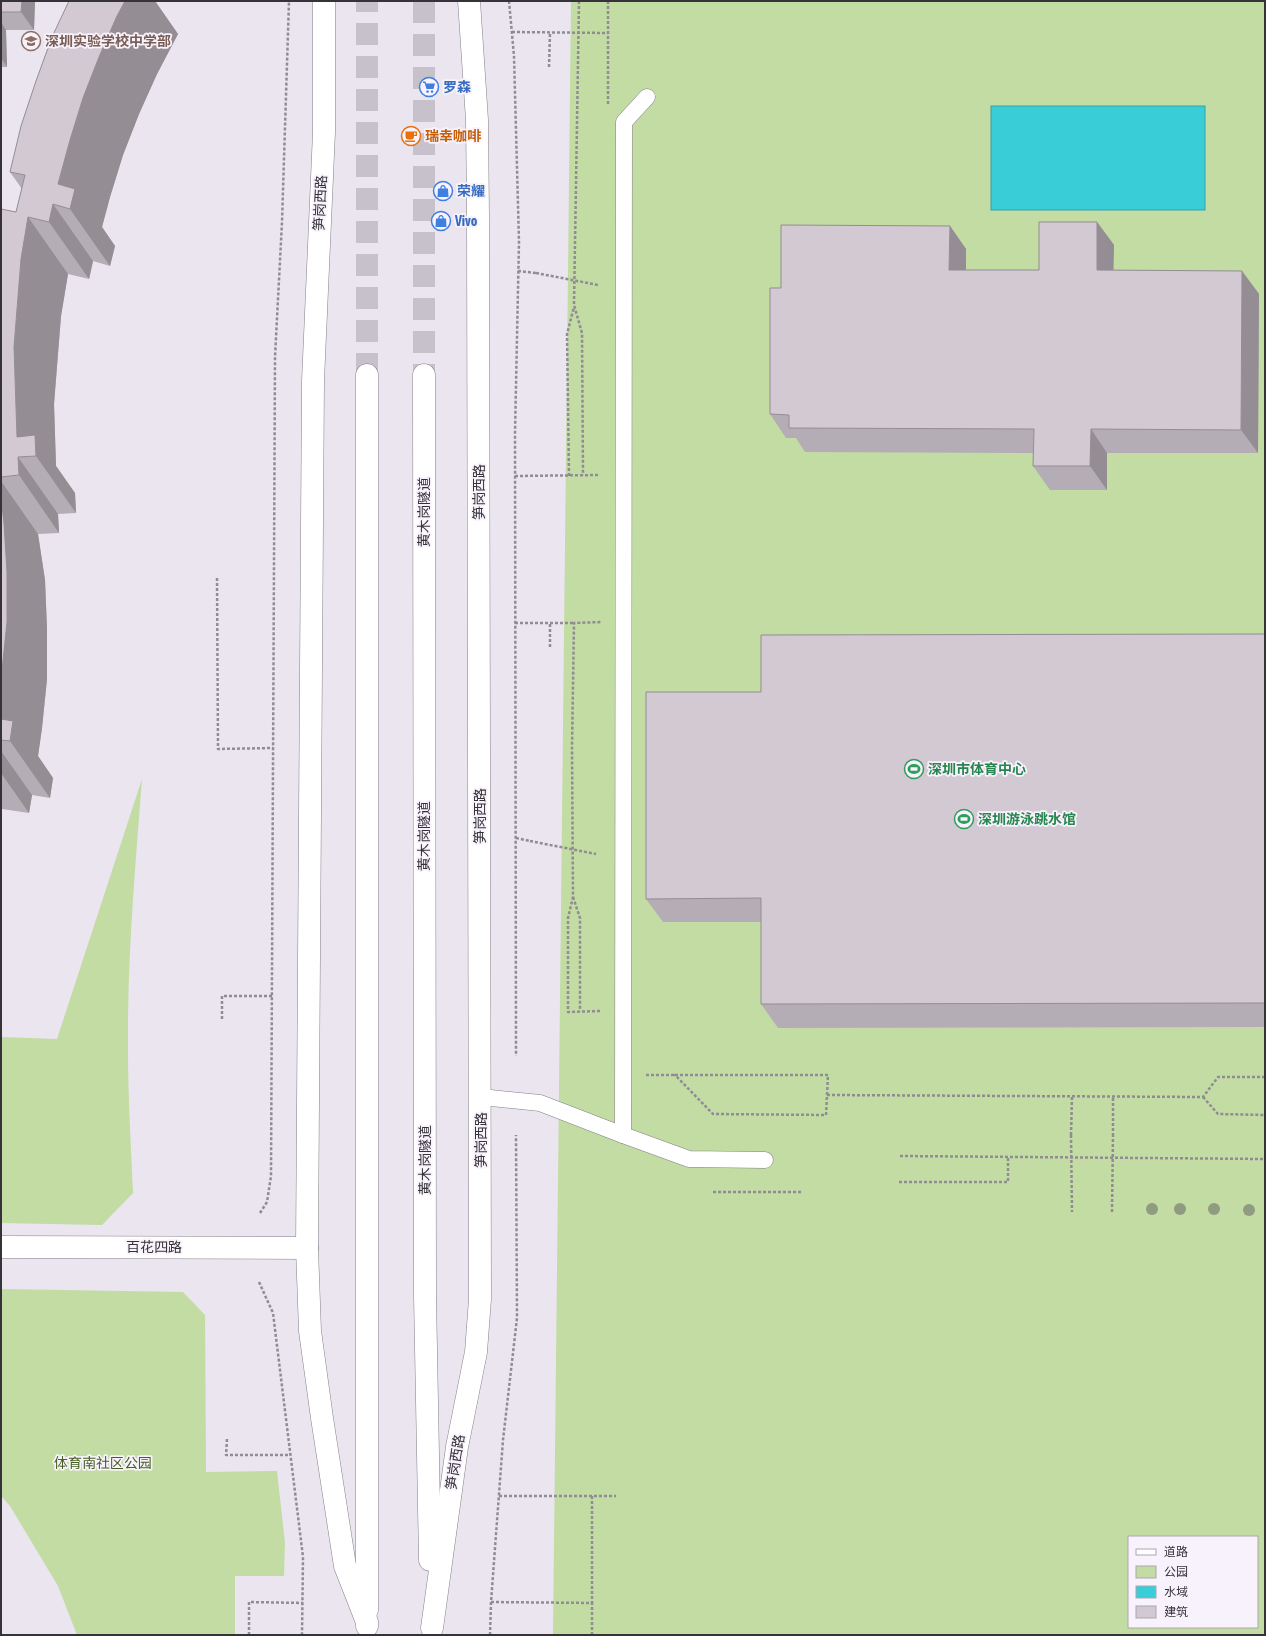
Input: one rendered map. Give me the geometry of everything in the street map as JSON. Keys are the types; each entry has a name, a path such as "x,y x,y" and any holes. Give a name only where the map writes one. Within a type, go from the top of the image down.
{"main road":[{"name":"笋岗西路","path":"324,1 324,132 313,381 307,1248 310,1331 345,1566 367,1629"},
{"name":"笋岗西路","path":"432,1631 457,1447 476,1352 480,1299 481,1097 478,216 477,120 469,1"},
{"name":"笋岗西路","path":"367,375 367,1629"},
{"name":"黄木岗隧道","path":"424,375 425,1296"},
{"name":"百花四路","path":"1,1247 307,1248"},
{"name":"笋岗西路","path":"425,1296 432,1631"}],"lane":[{"path":"623,1135 624,122 647,97"},
{"path":"481,1097 540,1103 689,1160 765,1160"}],"path":[{"path":"260,1213 268,1202 271,1176 275,357 282,222 289,1"},
{"path":"509,1 512,32 518,271 515,476 516,1056"},
{"path":"569,476 567,334 574,305 579,1"},
{"path":"512,32 608,33"},
{"path":"549,67 550,33"},
{"path":"518,271 598,285"},
{"path":"574,305 582,333 583,475"},
{"path":"515,476 606,475"},
{"path":"217,578 218,749 273,748"},
{"path":"550,622 550,647"},
{"path":"515,623 607,622"},
{"path":"568,1012 568,918 572,897 574,623"},
{"path":"516,838 596,854"},
{"path":"572,897 580,918 580,1011"},
{"path":"222,1019 222,996 272,996"},
{"path":"623,1075 675,1075 775,1075 828,1075 826,1114 713,1114 675,1075"},
{"path":"1203,1097 1218,1077 1265,1078"},
{"path":"827,1095 1203,1097 1218,1114 1265,1116"},
{"path":"1072,1096 1072,1212"},
{"path":"1112,1212 1113,1096"},
{"path":"490,1635 503,1440 516,1318 516,1135"},
{"path":"900,1156 1265,1158"},
{"path":"899,1182 1008,1182 1008,1157"},
{"path":"713,1192 803,1192"},
{"path":"259,1282 273,1313 303,1557 302,1635"},
{"path":"227,1439 226,1455 290,1455"},
{"path":"499,1496 616,1496"},
{"path":"592,1496 592,1635"},
{"path":"249,1635 249,1602 303,1603"},
{"path":"491,1602 592,1603"}],"green space":[{"name":"深圳市体育中心","path":"571,1 1265,1 1265,1635 553,1635"},
{"path":"142,779 132,915 128,1017 128,1086 133,1193 102,1225 1,1223 1,1037 57,1039"},
{"name":"体育南社区公园","path":"1,1289 183,1292 205,1315 206,1472 277,1471 285,1543 284,1576 235,1576 235,1635 77,1635 58,1586 10,1506 1,1496"}],"water":[{"path":"991,106 1205,106 1205,210 991,210"}],"building":[{"path":"1,1 22,1 21,12 1,12"},
{"path":"69,1 125,1 99,57 83,98 58,184 75,189 70,209 53,204 49,222 28,217 21,259 14,347 17,437 35,435 36,456 18,457 19,475 1,477 1,209 16,212 25,175 10,172 21,126 52,37"},
{"path":"1039,222 1097,222 1097,270 1242,271 1241,430 1091,429 1090,466 1033,466 1034,429 789,428 789,415 770,414 770,288 781,288 781,225 950,226 949,270 1039,270"},
{"path":"1,497 7,572 7,622 1,680"},
{"name":"深圳游泳跳水馆","path":"1265,634 1265,1003 761,1004 761,898 646,899 646,692 761,692 761,635"},
{"path":"1,719 13,721 10,741 1,740"}],"tunnel":[{"path":"367,1 367,375"},
{"path":"424,1 424,375"}],"place":[{"name":"深圳实验学校中学部","path":"31,41"},
{"name":"罗森","path":"429,87"},
{"name":"瑞幸咖啡","path":"411,136"},
{"name":"荣耀","path":"443,191"},
{"name":"Vivo","path":"441,221"},
{"name":"深圳市体育中心","path":"914,769"},
{"name":"深圳游泳跳水馆","path":"964,819"}]}
